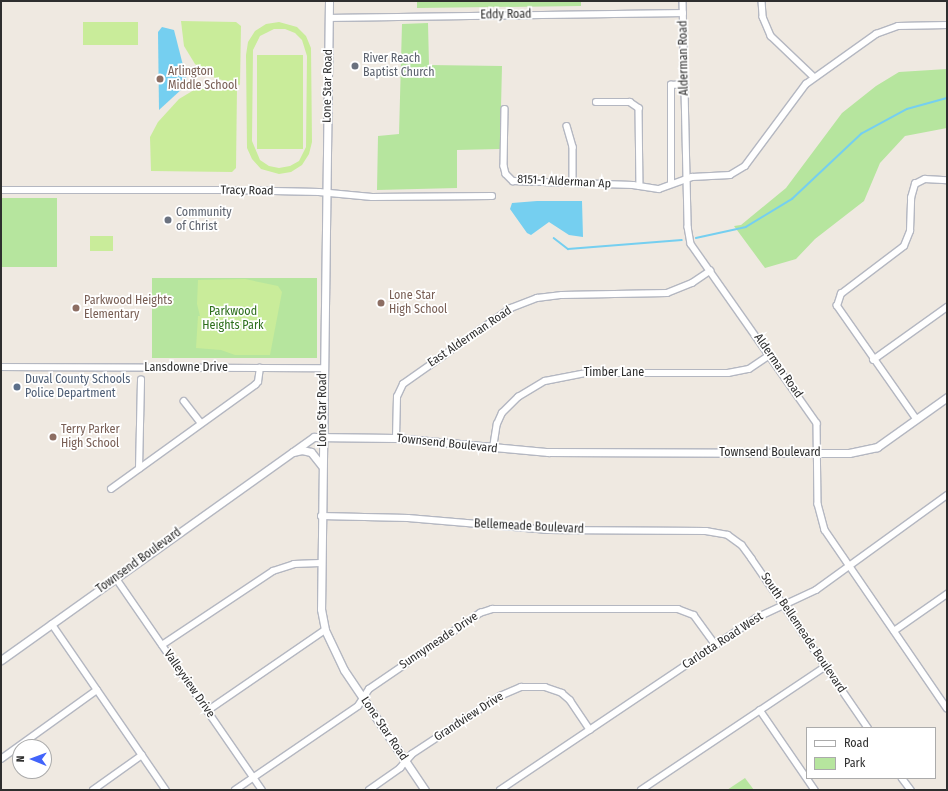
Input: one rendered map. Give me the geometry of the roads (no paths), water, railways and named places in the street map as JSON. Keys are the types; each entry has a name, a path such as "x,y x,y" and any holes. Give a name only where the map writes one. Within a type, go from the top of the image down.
{"street":[{"name":"Lone Star Road","path":"329,1 320,563 321,609 325,630 344,670 425,790"},
{"name":"Alderman Road","path":"683,1 686,179 689,236 710,271 817,423 821,520 947,708"},
{"path":"762,1 763,17 771,36 814,77"},
{"name":"Eddy Road","path":"329,18 683,13"},
{"name":"8151-1 Alderman Ap","path":"504,110 504,166 508,177 518,181 640,186 659,189 692,176 730,174 745,166 797,94 814,77 886,30 908,25 947,25"},
{"path":"674,184 671,85 684,84"},
{"path":"596,102 630,102 639,108 640,186"},
{"path":"567,126 573,147 573,184"},
{"path":"916,419 839,312 837,306 841,294 904,246 910,231 911,198 915,184 925,179 947,180"},
{"name":"Tracy Road","path":"1,190 326,193 372,197 492,196"},
{"name":"East Alderman Road","path":"396,438 397,397 403,384 512,308 549,296 667,293 692,283 710,271"},
{"path":"873,360 947,307"},
{"name":"Timber Lane","path":"493,448 497,424 502,413 518,397 545,381 586,373 728,373 748,369 770,355"},
{"name":"Lansdowne Drive","path":"1,367 323,368"},
{"path":"111,489 254,385 259,377 260,368"},
{"path":"139,469 141,380"},
{"name":"Townsend Boulevard","path":"1,660 306,440 323,437 396,438 548,452 819,453 869,451 947,397"},
{"path":"184,401 201,423"},
{"path":"290,452 302,450 311,452 322,466"},
{"name":"Carlotta Road West","path":"500,790 756,618 808,595 947,496"},
{"name":"Bellemeade Boulevard","path":"321,516 408,518 548,530 706,531 719,532 735,539"},
{"name":"South Bellemeade Boulevard","path":"735,539 826,666 867,727"},
{"path":"162,645 273,571 294,564 320,563"},
{"name":"Valleyview Drive","path":"116,578 262,790"},
{"path":"894,631 947,594"},
{"name":"Sunnymeade Drive","path":"235,790 358,706 369,689 480,613 492,609 678,609 694,615 716,644"},
{"path":"52,624 166,790"},
{"path":"207,711 325,630"},
{"path":"641,790 826,666"},
{"name":"Grandview Drive","path":"369,790 406,762 412,754 500,696 522,687 545,687 562,693 570,700 590,730"},
{"path":"1,759 97,690"},
{"path":"760,710 806,777"},
{"path":"93,790 142,755"},
{"path":"807,779 815,790"},
{"path":"903,779 911,790"}],"water":[{"path":"162,27 174,30 187,81 183,88 159,110 158,32"},
{"path":"537,201 582,201 583,237 569,235 549,222 531,235 527,233 510,209 512,203"}],"waterway":[{"path":"696,238 746,227 792,199 861,134 907,109 947,98"},
{"path":"554,238 568,249 682,240"}],"place":[{"name":"River Reach Baptist Church","path":"355,66"},
{"name":"Arlington Middle School","path":"160,79"},
{"name":"Community of Christ","path":"168,220"},
{"name":"Lone Star High School","path":"381,303"},
{"name":"Parkwood Heights Elementary","path":"76,308"},
{"name":"Duval County Schools Police Department","path":"17,387"},
{"name":"Terry Parker High School","path":"53,437"}],"park label":[{"name":"Parkwood Heights Park","path":"233,319"}]}
